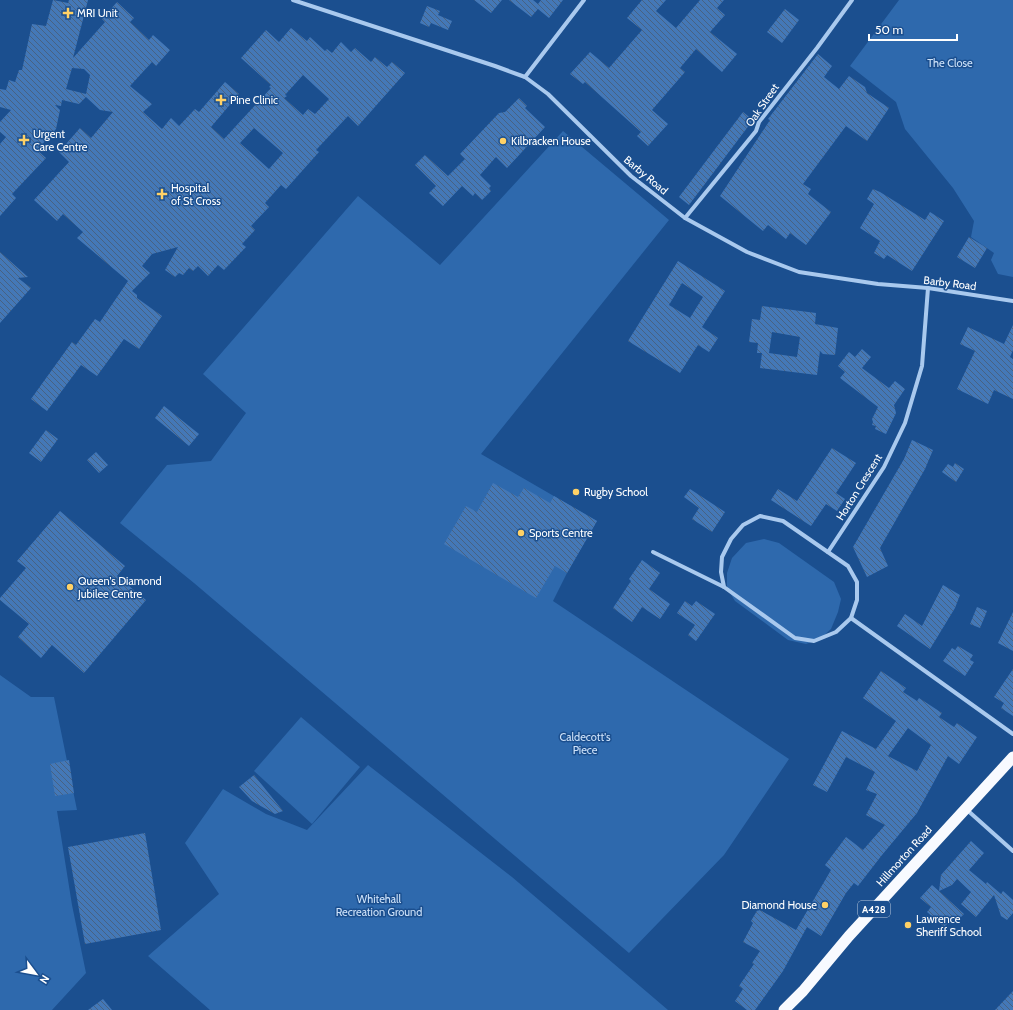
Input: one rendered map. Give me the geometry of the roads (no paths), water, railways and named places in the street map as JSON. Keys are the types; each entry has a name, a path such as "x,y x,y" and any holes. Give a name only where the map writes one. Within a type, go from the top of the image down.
{"highway":[{"name":"Hillmorton Road","path":"784,1010 803,991 849,936 1013,757"}],"street":[{"name":"Barby Road","path":"293,0 525,77 548,94 631,176 685,218 748,252 799,272 878,284 928,288 1013,301"},
{"path":"525,77 584,0"},
{"name":"Oak Street","path":"685,218 756,131 759,122 818,48 852,0"},
{"name":"Horton Crescent","path":"828,552 884,467 905,423 922,366 928,288"},
{"path":"652,552 724,587 795,638 814,641 836,632 851,618 857,600 857,582 848,566 783,521 760,516 743,524 731,539 722,557 721,572 724,587"},
{"path":"851,618 1013,734"},
{"path":"966,808 1013,851"}],"place":[{"name":"MRI Unit","path":"68,13"},
{"name":"Pine Clinic","path":"221,100"},
{"name":"Urgent Care Centre","path":"24,140"},
{"name":"Kilbracken House","path":"503,141"},
{"name":"Hospital of St Cross","path":"162,194"},
{"name":"Rugby School","path":"576,492"},
{"name":"Sports Centre","path":"521,533"},
{"name":"Queen's Diamond Jubilee Centre","path":"70,587"},
{"name":"Diamond House","path":"825,905"},
{"name":"Lawrence Sheriff School","path":"908,925"}],"park label":[{"name":"The Close","path":"950,63"},
{"name":"Caldecott's Piece","path":"585,743"},
{"name":"Whitehall Recreation Ground","path":"379,905"}]}
